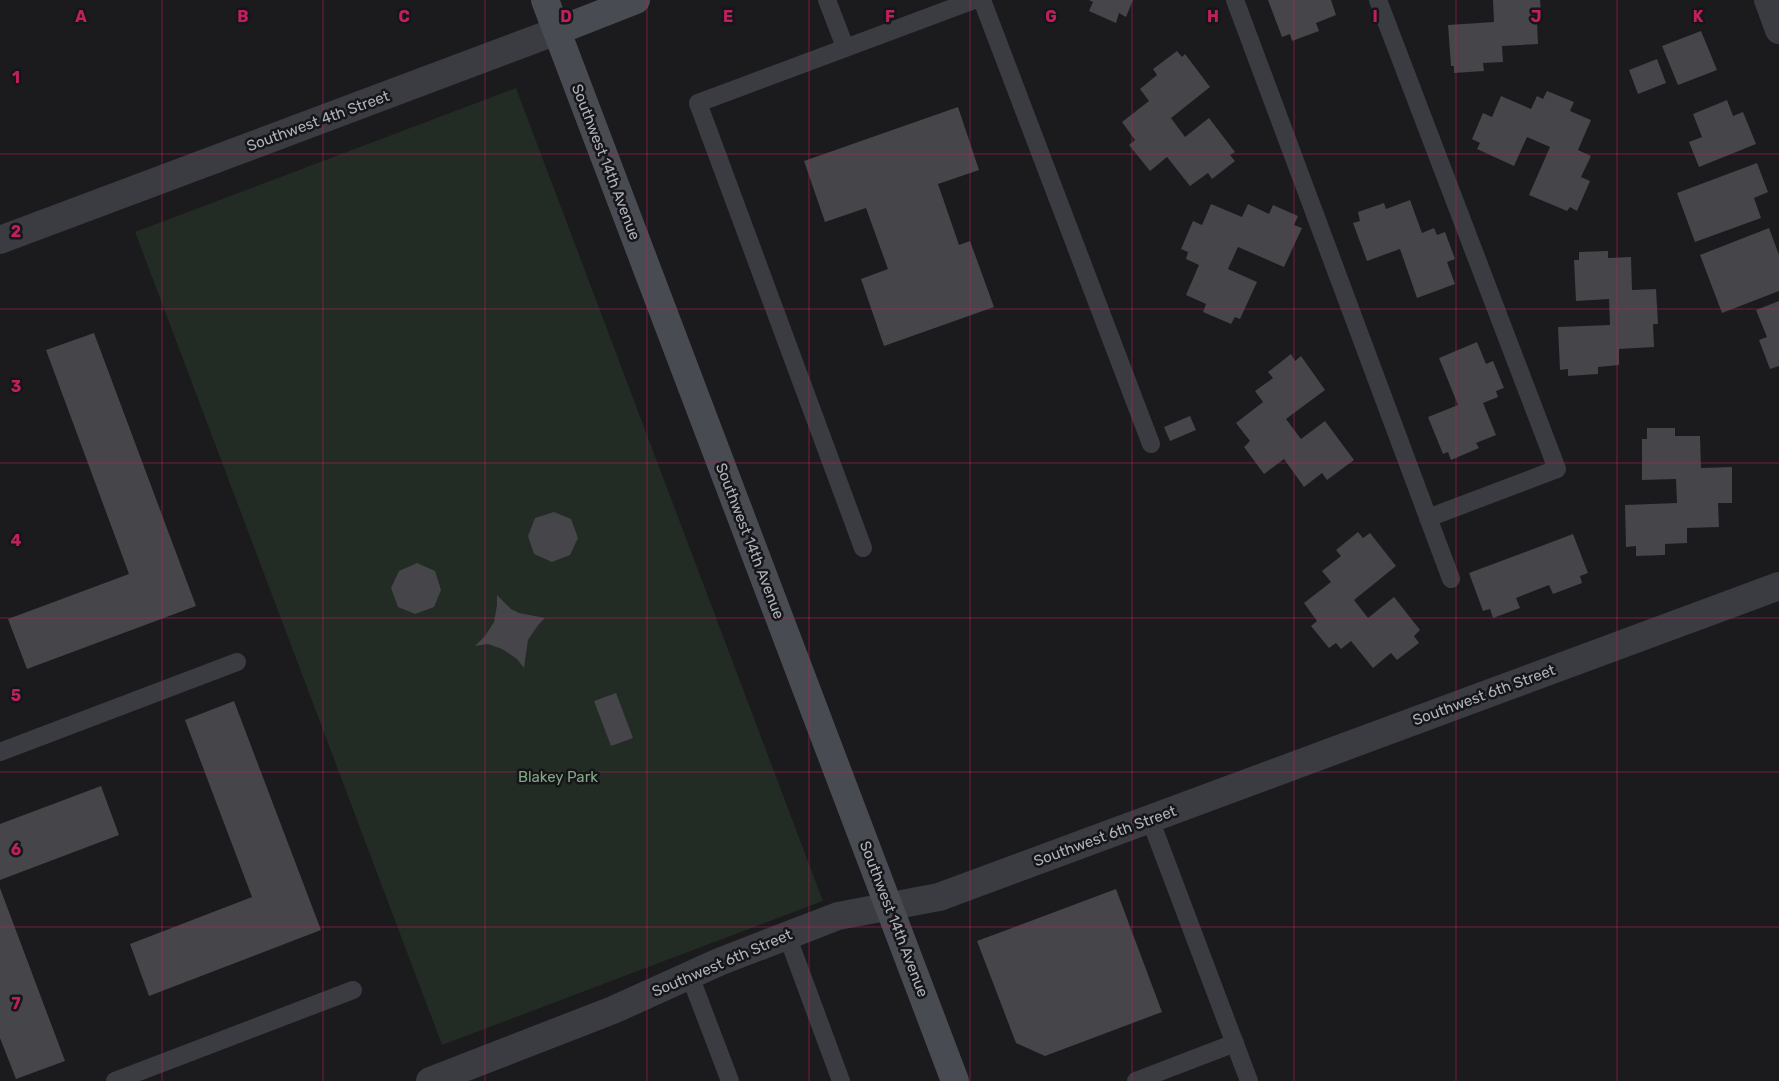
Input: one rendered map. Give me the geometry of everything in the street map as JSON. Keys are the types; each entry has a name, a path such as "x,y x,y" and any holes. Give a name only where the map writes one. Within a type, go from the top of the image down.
{"street":[{"name":"Southwest 14th Avenue","path":"545,0 955,1081"},
{"name":"Southwest 4th Street","path":"0,240 636,0"},
{"path":"1768,0 1779,30"},
{"name":"Southwest 6th Street","path":"432,1081 613,1010 787,935 838,916 939,897 1779,586"}],"lane":[{"path":"827,0 845,47"},
{"path":"863,548 698,103 974,0"},
{"path":"982,0 1151,444"},
{"path":"1234,0 1450,579"},
{"path":"1378,0 1557,469 1428,518"},
{"path":"0,752 237,662"},
{"path":"1150,819 1249,1081"},
{"path":"787,935 841,1081"},
{"path":"690,976 730,1081"},
{"path":"115,1081 353,990"},
{"path":"1136,1081 1235,1044"}],"green space":[{"name":"Blakey Park","path":"516,88 823,901 442,1045 135,232"}],"building":[{"path":"1089,0 1133,0 1126,17 1119,13 1116,23 1089,11 1093,2"},
{"path":"1268,0 1331,0 1336,15 1316,23 1319,31 1292,41 1290,34 1282,37"},
{"path":"1493,0 1540,0 1542,22 1537,22 1538,44 1502,46 1503,62 1483,63 1484,71 1454,73 1454,66 1451,66 1448,25 1494,22"},
{"path":"1701,31 1717,70 1678,85 1662,46"},
{"path":"1177,51 1182,57 1185,54 1210,87 1171,118 1185,137 1209,118 1235,152 1230,155 1235,161 1212,179 1208,173 1190,186 1167,157 1150,171 1129,145 1135,140 1122,122 1149,101 1140,89 1157,75 1153,69"},
{"path":"1657,59 1666,83 1638,94 1629,70"},
{"path":"1547,91 1574,102 1570,111 1591,120 1578,150 1591,156 1581,177 1590,181 1577,211 1570,207 1567,211 1529,195 1550,147 1527,137 1514,166 1477,149 1480,143 1472,139 1483,113 1492,117 1501,96 1531,109 1537,96 1543,99"},
{"path":"1727,100 1733,116 1743,112 1756,144 1699,167 1689,142 1702,137 1693,114"},
{"path":"958,107 979,170 938,184 959,245 970,241 994,307 884,346 861,279 888,269 866,208 825,222 804,161"},
{"path":"1757,163 1768,192 1754,198 1761,218 1695,242 1677,193"},
{"path":"1410,200 1422,233 1434,228 1437,235 1445,232 1455,259 1447,262 1455,284 1417,298 1400,249 1367,261 1353,223 1360,221 1358,212 1384,203 1386,209"},
{"path":"1211,204 1242,217 1248,204 1269,214 1273,205 1298,216 1294,225 1302,228 1284,267 1238,247 1228,269 1257,282 1240,319 1235,317 1231,324 1203,312 1206,304 1186,295 1199,265 1186,259 1188,252 1181,249 1193,221 1202,225"},
{"path":"1769,228 1779,255 1779,291 1722,313 1700,255"},
{"path":"1608,251 1608,258 1631,257 1632,290 1656,289 1658,324 1653,324 1654,347 1619,349 1619,365 1598,367 1598,374 1568,376 1568,369 1560,370 1558,327 1610,325 1609,299 1576,301 1574,260 1579,260 1579,252"},
{"path":"1779,301 1779,366 1770,369 1759,340 1767,337 1756,310"},
{"path":"94,333 196,606 27,669 8,619 129,574 46,350"},
{"path":"1477,342 1486,364 1493,361 1504,388 1496,391 1498,397 1483,403 1496,435 1476,443 1479,448 1451,460 1448,452 1443,454 1428,417 1458,405 1439,358"},
{"path":"1291,354 1295,361 1301,356 1325,390 1286,419 1301,439 1325,421 1354,460 1327,480 1322,473 1304,487 1284,459 1264,474 1244,447 1250,441 1236,423 1263,402 1255,391 1273,378 1268,372"},
{"path":"1190,416 1196,430 1170,441 1164,427"},
{"path":"1647,428 1675,428 1675,436 1700,436 1701,468 1732,467 1732,503 1718,503 1719,527 1687,528 1687,543 1665,544 1665,555 1636,556 1636,546 1626,547 1625,505 1677,503 1676,479 1642,480 1642,439 1647,439"},
{"path":"554,512 571,519 578,538 570,555 552,562 534,554 528,536 535,518"},
{"path":"1358,532 1363,538 1370,533 1396,566 1354,600 1368,618 1394,597 1420,630 1414,636 1419,643 1397,660 1391,653 1373,668 1351,641 1341,649 1336,643 1329,648 1311,626 1317,621 1304,603 1331,582 1322,571 1341,556 1336,550"},
{"path":"1573,534 1588,573 1580,576 1582,583 1553,594 1549,585 1516,598 1520,608 1493,618 1490,609 1483,611 1469,573"},
{"path":"417,563 435,571 441,590 434,607 415,614 398,607 391,588 399,571"},
{"path":"497,595 511,609 519,613 545,618 528,640 524,668 517,659 502,649 488,644 475,646 485,636 494,622"},
{"path":"616,693 633,738 611,746 594,701"},
{"path":"234,701 321,930 149,996 130,944 252,897 185,720"},
{"path":"101,786 119,835 0,880 0,824"},
{"path":"0,888 65,1061 16,1079 0,1038"},
{"path":"1116,889 1162,1012 1045,1056 1016,1043 977,941"}]}
